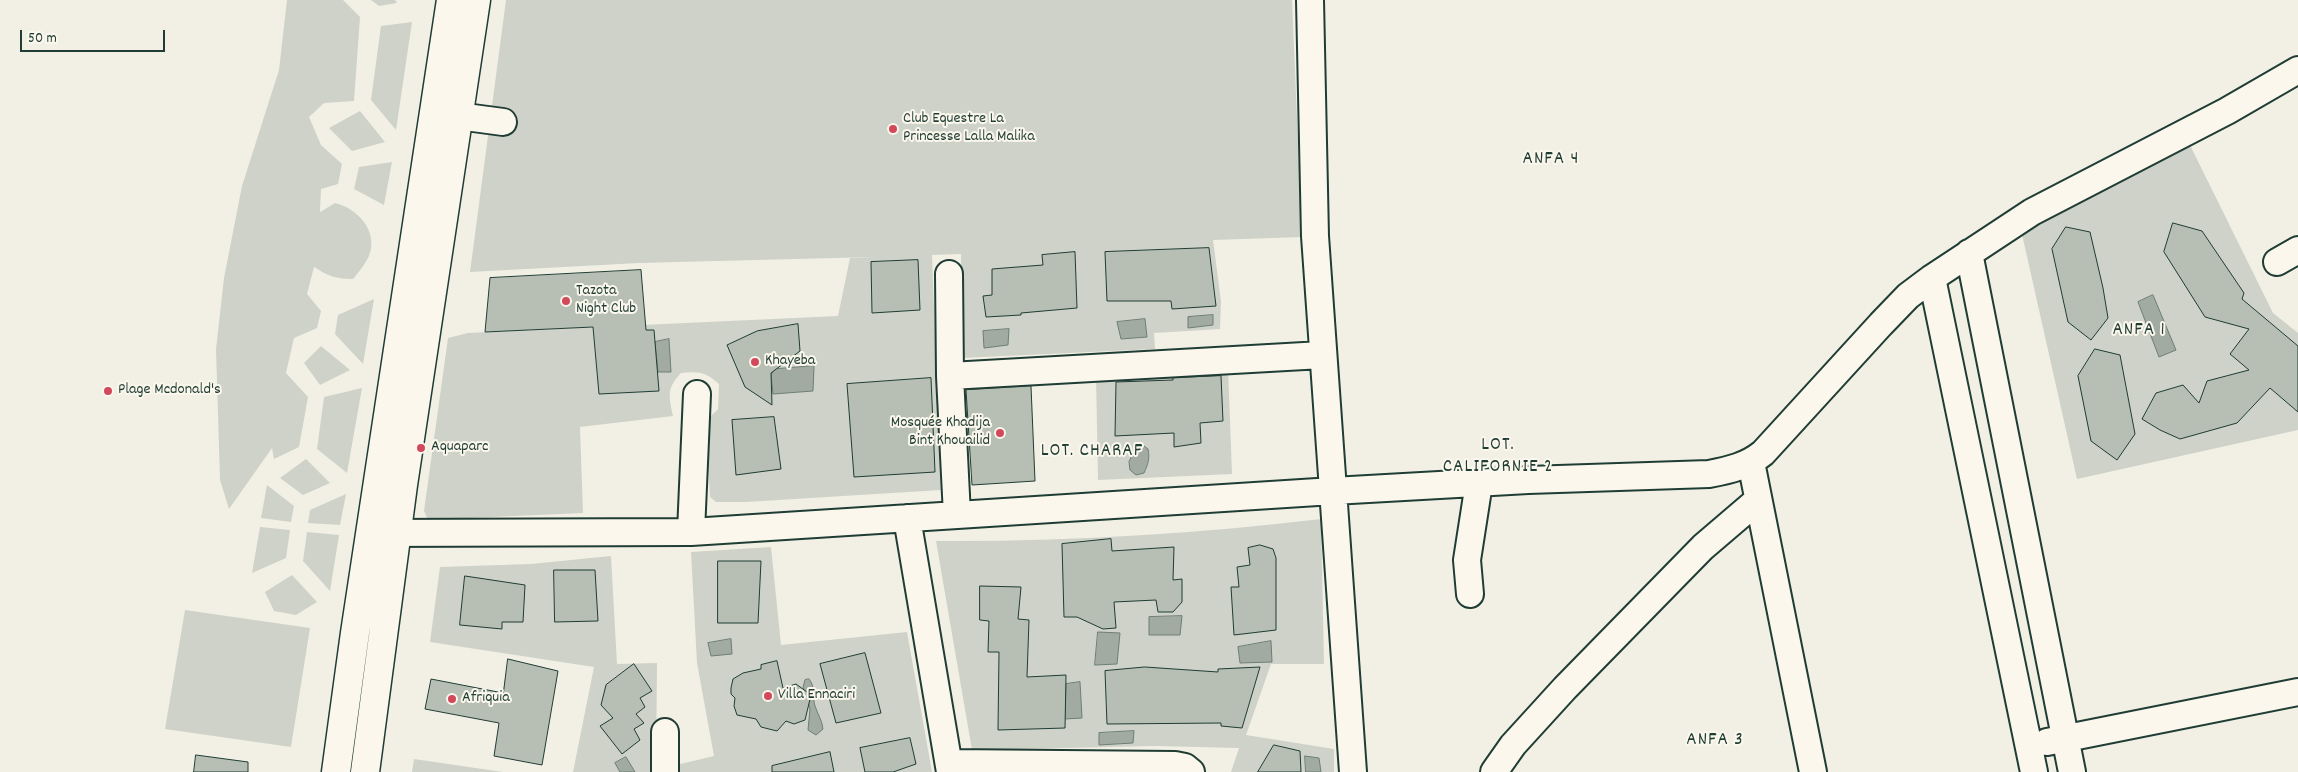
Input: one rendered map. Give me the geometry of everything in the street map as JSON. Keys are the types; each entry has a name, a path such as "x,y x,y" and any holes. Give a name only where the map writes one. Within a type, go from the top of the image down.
{"highway":[{"path":"383,533 383,637 366,760 338,760 354,633 383,533 438,172 451,0"},
{"path":"438,172 458,116 476,0"},
{"path":"354,633 383,637"}],"street":[{"path":"1310,0 1314,228 1353,772"},
{"path":"383,533 692,532 1333,491 1709,474 1751,462 1776,439 1901,303 1932,278 2032,212 2228,111 2298,70"},
{"path":"458,116 503,122"},
{"path":"1969,253 2072,772"},
{"path":"949,274 950,376 957,515"},
{"path":"1932,278 2034,772"},
{"path":"950,376 1322,355"},
{"path":"692,532 697,394"},
{"path":"1751,462 1814,772"},
{"path":"1470,594 1467,560 1480,483"},
{"path":"1494,772 1534,720 1703,547 1758,500"},
{"path":"907,518 949,768 1174,764 1185,767 1191,772"},
{"path":"2029,746 2298,692"},
{"path":"665,732 665,772"}],"shaded area":[{"path":"287,0 343,0 360,17 354,101 324,103 309,117 321,145 342,164 338,184 321,189 320,212 335,203 351,210 364,222 371,238 371,247 369,256 353,279 332,276 314,267 307,294 321,311 317,328 294,338 286,373 308,397 299,447 274,459 272,448 229,509 220,480 216,349 224,278 242,186 279,70"},
{"path":"371,0 395,0 397,3 379,6"},
{"name":"Club Equestre La Princesse Lalla Malika","path":"506,0 1292,0 1302,237 1213,240 1221,301 1220,329 1154,333 1155,349 962,358 961,254 932,255 941,490 746,502 716,502 710,497 706,421 718,409 719,384 706,375 697,372 687,372 681,373 671,388 670,398 673,416 580,427 583,513 445,519 427,518 424,511 448,338 468,333 838,316 850,258 874,257 639,263 470,272"},
{"path":"412,22 396,130 371,100 381,26"},
{"path":"360,111 385,142 352,151 329,128"},
{"path":"2184,133 2273,313 2298,333 2298,430 2077,479 2019,221"},
{"path":"392,162 384,205 354,189 359,167"},
{"path":"2153,295 2176,350 2159,357 2138,302"},
{"path":"374,299 363,364 335,334 338,315"},
{"path":"1213,315 1213,325 1188,328 1188,317"},
{"path":"1145,319 1147,337 1121,339 1117,322"},
{"path":"1009,329 1008,345 984,348 983,331"},
{"path":"669,339 671,372 658,372 655,342"},
{"path":"321,346 350,370 320,385 304,363"},
{"path":"814,366 813,391 773,394 771,374 776,369"},
{"path":"1228,367 1232,474 1098,480 1096,376"},
{"path":"362,388 347,473 317,449 324,397"},
{"path":"1137,446 1144,446 1148,449 1149,456 1144,473 1136,475 1130,470 1129,462"},
{"path":"306,459 330,483 303,495 280,478"},
{"path":"267,485 294,506 291,522 261,518"},
{"path":"346,494 340,525 308,523 310,510"},
{"path":"1321,519 1324,664 1271,664 1246,735 1334,749 1334,772 1231,772 1239,748 1156,746 972,750 936,541 1033,540 1129,536"},
{"path":"260,527 290,530 286,558 252,573"},
{"path":"307,532 339,535 330,591 303,561"},
{"path":"771,547 781,645 907,632 932,772 676,772 676,765 714,756 697,663 691,552"},
{"path":"611,556 617,664 657,663 656,772 573,772 594,667 430,642 440,567 531,564"},
{"path":"292,575 317,602 296,615 274,611 265,592"},
{"path":"185,610 310,628 291,747 165,729"},
{"path":"1182,616 1180,635 1149,635 1149,617"},
{"path":"1098,632 1120,633 1117,664 1095,665"},
{"path":"731,639 732,654 711,656 708,643"},
{"path":"1271,641 1272,662 1240,663 1238,647"},
{"path":"809,679 813,689 814,703 823,729 816,735 808,730 810,709 803,687 805,680"},
{"path":"1080,682 1082,718 1065,719 1066,684"},
{"path":"1134,731 1133,743 1099,745 1099,733"},
{"path":"1305,756 1319,758 1321,772 1306,772"},
{"path":"626,757 635,772 620,772 615,763"},
{"path":"414,759 503,772 412,772"}],"building":[{"path":"2173,223 2202,231 2244,293 2242,299 2298,346 2298,412 2270,388 2237,423 2180,439 2142,419 2156,393 2183,385 2199,403 2207,381 2249,370 2230,354 2249,329 2205,317 2164,252"},
{"path":"2066,227 2090,232 2103,288 2108,318 2091,340 2068,322 2052,249"},
{"path":"1209,248 1216,306 1172,309 1171,301 1107,301 1105,252"},
{"path":"1075,252 1077,308 986,317 983,296 992,295 992,269 1043,265 1042,255"},
{"path":"918,260 920,310 872,313 871,262"},
{"name":"Tazota Night Club","path":"641,270 646,330 654,330 659,391 599,394 593,327 485,332 490,278"},
{"name":"Khayeba","path":"798,324 800,351 771,373 772,405 745,387 727,345 757,331"},
{"path":"2095,349 2120,355 2135,434 2117,460 2091,441 2078,376"},
{"path":"1221,376 1223,421 1200,423 1201,443 1174,447 1174,433 1115,436 1116,382"},
{"path":"931,378 935,472 854,477 847,384"},
{"name":"Mosquée Khadija Bint Khouailid","path":"1031,386 1035,481 972,485 966,390"},
{"path":"774,417 781,469 736,475 732,420"},
{"path":"1111,539 1112,551 1174,547 1173,580 1182,579 1182,602 1173,612 1158,612 1156,600 1114,602 1116,628 1103,629 1077,617 1064,617 1062,544"},
{"path":"1260,545 1273,549 1276,558 1276,630 1234,635 1231,587 1239,587 1237,567 1250,565 1248,548"},
{"path":"718,561 761,561 758,623 718,623"},
{"path":"554,570 595,570 598,621 555,622"},
{"path":"465,576 525,585 523,622 502,622 502,629 460,625"},
{"path":"980,586 1021,587 1018,619 1029,620 1027,677 1066,675 1065,728 998,730 999,652 988,652 989,621 980,620"},
{"path":"865,653 881,713 836,723 820,664"},
{"path":"508,659 558,671 542,765 494,756 499,723 425,709 431,679 503,693"},
{"name":"Villa Ennaciri","path":"777,661 783,688 796,684 811,695 805,720 794,724 786,721 777,731 761,727 756,719 737,715 734,706 735,698 731,694 731,688 733,679 743,673 761,669 761,665"},
{"path":"634,664 652,691 640,698 645,707 636,714 644,723 634,729 640,740 622,754 600,726 613,718 601,705 606,685"},
{"path":"1145,667 1218,672 1218,669 1260,667 1242,728 1221,726 1221,723 1107,724 1105,671"},
{"path":"910,738 916,764 893,772 865,772 860,748"},
{"path":"1274,745 1300,751 1301,772 1258,772"},
{"path":"830,752 834,772 772,772 772,766"},
{"path":"196,755 248,762 248,772 194,772"}],"place":[{"name":"Club Equestre La Princesse Lalla Malika","path":"893,129"},
{"name":"Tazota Night Club","path":"566,301"},
{"name":"Khayeba","path":"755,362"},
{"name":"Plage Mcdonald's","path":"108,391"},
{"name":"Mosquée Khadija Bint Khouailid","path":"1000,433"},
{"name":"Aquaparc","path":"421,448"},
{"name":"Villa Ennaciri","path":"768,696"},
{"name":"Afriquia","path":"452,699"}],"district":[{"name":"ANFA 4","path":"1551,160"},
{"name":"ANFA 1","path":"2139,331"},
{"name":"LOT. CHARAF","path":"1092,452"},
{"name":"LOT. CALIFORNIE 2","path":"1498,457"},
{"name":"ANFA 3","path":"1715,741"}]}
